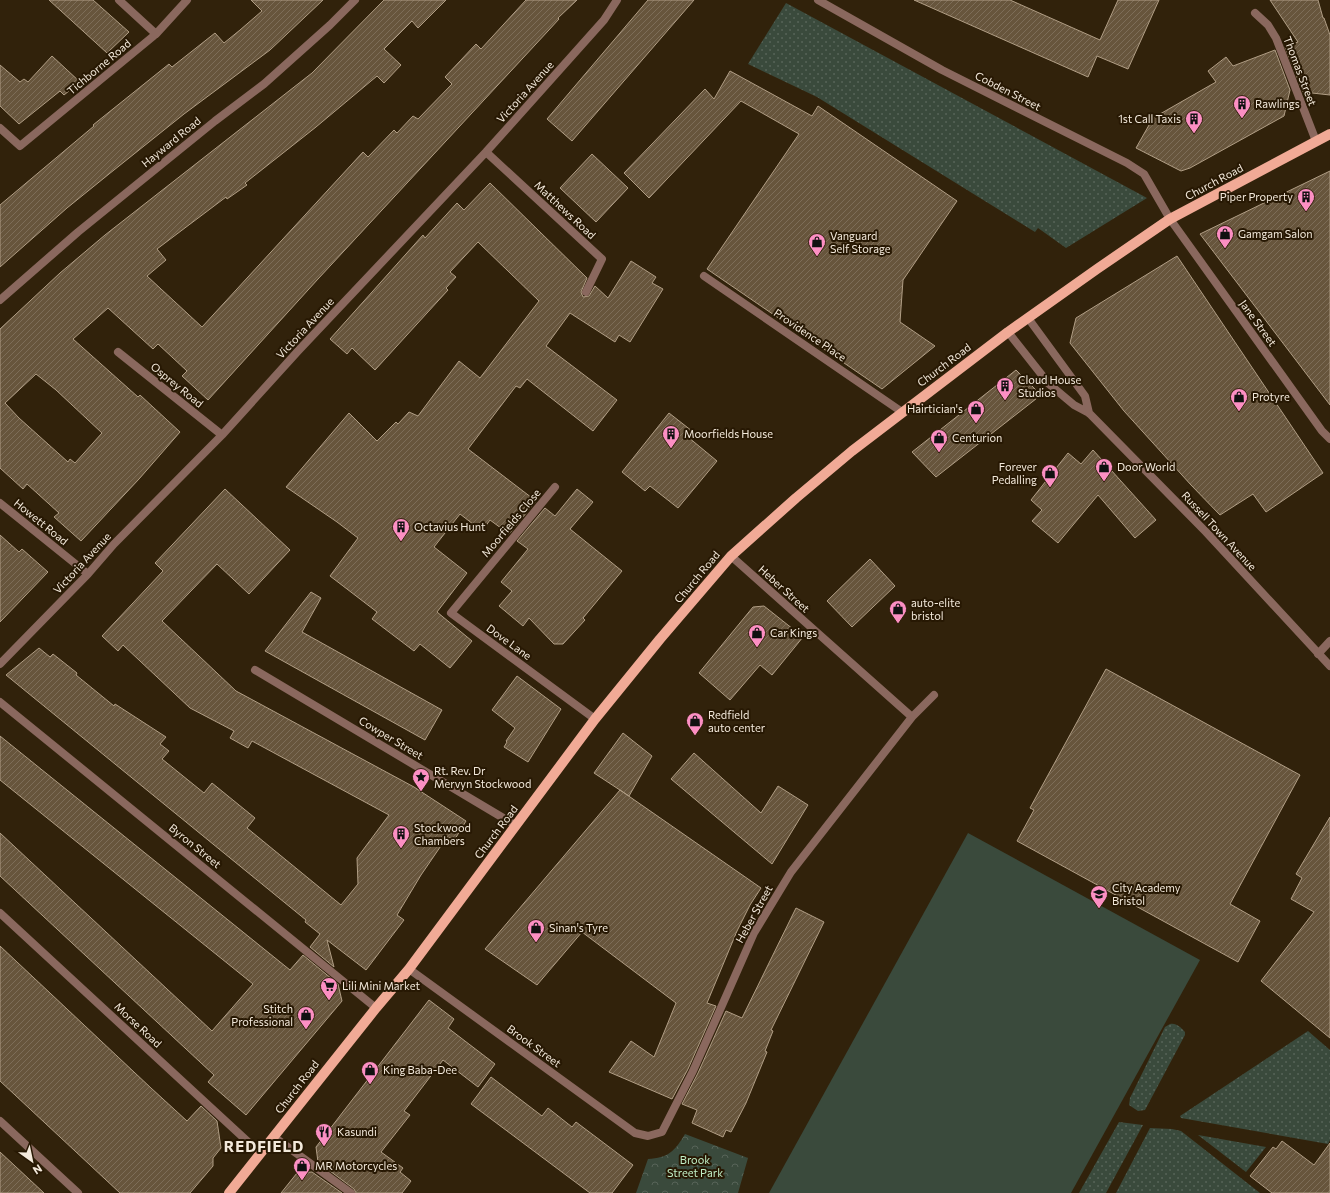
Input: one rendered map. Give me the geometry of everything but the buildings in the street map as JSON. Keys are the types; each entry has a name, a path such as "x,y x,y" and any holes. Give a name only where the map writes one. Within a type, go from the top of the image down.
{"main road":[{"name":"Church Road","path":"229,1193 376,1008 409,969 595,719 660,638 731,556 826,472 902,412 1008,332 1170,219 1330,134"}],"street":[{"path":"119,0 156,34"},
{"name":"Tichborne Road","path":"0,128 20,146 156,34 187,0"},
{"name":"Hayward Road","path":"0,300 78,232 215,121 264,84 330,25 355,0"},
{"name":"Victoria Avenue","path":"0,664 88,574 114,544 222,435 303,345 486,152 604,20 617,0"},
{"name":"Cobden Street","path":"818,0 942,70 1126,162 1144,174 1170,219"},
{"name":"Thomas Street","path":"1255,13 1268,25 1276,38 1316,141"},
{"name":"Matthews Road","path":"486,152 602,259 586,292"},
{"name":"Jane Street","path":"1170,219 1322,431 1330,439"},
{"name":"Providence Place","path":"704,276 902,412"},
{"name":"Russell Town Avenue","path":"1028,318 1085,396 1089,413"},
{"name":"Russell Town Avenue","path":"1008,332 1049,384 1074,405 1089,413 1206,532 1330,666"},
{"name":"Osprey Road","path":"118,352 222,435"},
{"name":"Moorfields Close","path":"484,573 555,487"},
{"name":"Howett Road","path":"0,503 88,574"},
{"name":"Heber Street","path":"731,556 912,718"},
{"name":"Dove Lane","path":"484,573 451,613 595,719"},
{"path":"1318,654 1330,641"},
{"name":"Cowper Street","path":"255,670 515,825"},
{"name":"Heber Street","path":"648,1136 662,1132 670,1118 754,933 791,872 912,718 934,695"},
{"name":"Byron Street","path":"0,702 376,1008"},
{"name":"Morse Road","path":"0,913 260,1153"},
{"name":"Brook Street","path":"409,969 635,1133 648,1136"},
{"path":"0,1121 78,1193"},
{"path":"274,1137 351,1193"}],"green space":[{"path":"786,3 1147,198 1066,248 1038,228 1035,232 817,97 748,64"},
{"path":"968,833 1200,960 1071,1193 769,1193"},
{"path":"1170,1024 1175,1024 1178,1026 1185,1032 1185,1035 1145,1110 1138,1111 1129,1105 1130,1098 1165,1027"},
{"path":"1308,1031 1330,1050 1330,1140 1328,1144 1181,1118 1180,1116"},
{"path":"1119,1122 1143,1125 1106,1193 1079,1193"},
{"path":"1150,1128 1181,1131 1260,1193 1116,1193"},
{"name":"Brook Street Park","path":"685,1134 748,1158 738,1193 636,1193 648,1159 666,1155 678,1145"},
{"path":"1198,1135 1266,1147 1246,1172"}],"place":[{"name":"Rawlings","path":"1242,119"},
{"name":"1st Call Taxis","path":"1194,134"},
{"name":"Piper Property","path":"1306,212"},
{"name":"Gamgam Salon","path":"1225,249"},
{"name":"Vanguard Self Storage","path":"817,257"},
{"name":"Cloud House Studios","path":"1005,401"},
{"name":"Protyre","path":"1239,412"},
{"name":"Hairtician's","path":"976,424"},
{"name":"Moorfields House","path":"671,449"},
{"name":"Centurion","path":"939,453"},
{"name":"Door World","path":"1104,482"},
{"name":"Forever Pedalling","path":"1050,488"},
{"name":"Octavius Hunt","path":"401,542"},
{"name":"auto-elite bristol","path":"898,624"},
{"name":"Car Kings","path":"757,648"},
{"name":"Redfield auto center","path":"695,736"},
{"name":"Rt. Rev. Dr Mervyn Stockwood","path":"421,792"},
{"name":"Stockwood Chambers","path":"401,849"},
{"name":"City Academy Bristol","path":"1099,909"},
{"name":"Sinan's Tyre","path":"536,943"},
{"name":"Lili Mini Market","path":"329,1001"},
{"name":"Stitch Professional","path":"306,1030"},
{"name":"King Baba-Dee","path":"370,1085"},
{"name":"Kasundi","path":"324,1147"},
{"name":"MR Motorcycles","path":"302,1181"}],"district":[{"name":"REDFIELD","path":"264,1147"}]}
